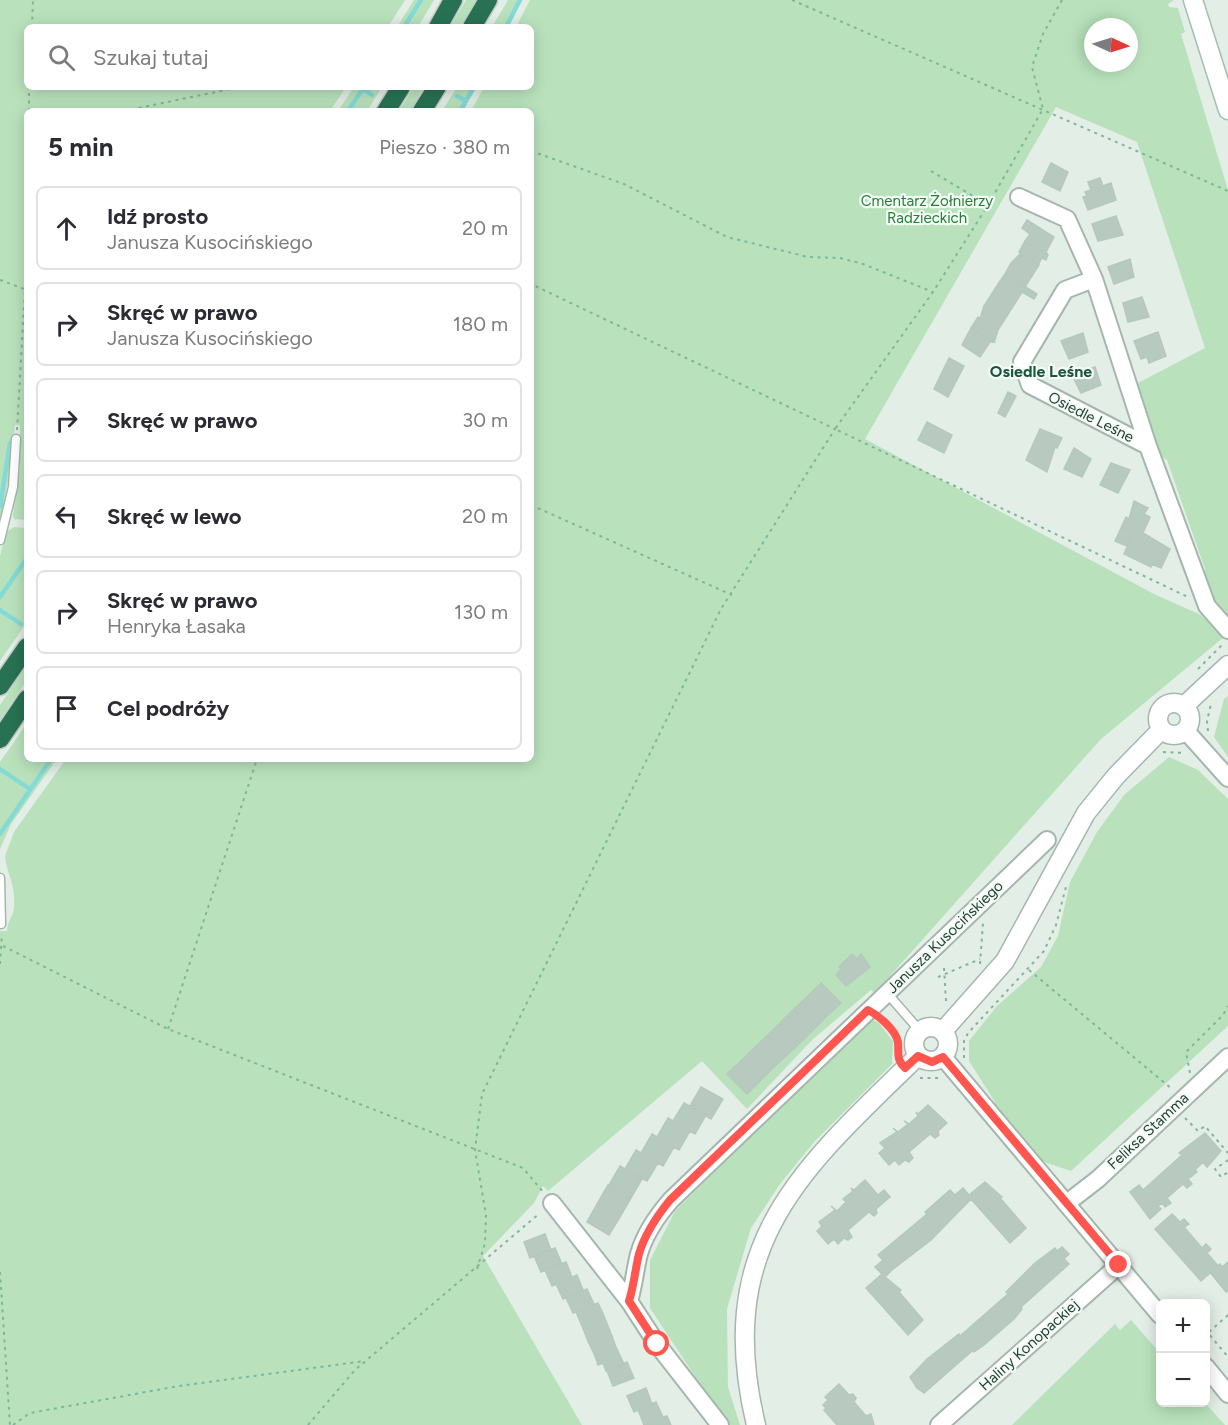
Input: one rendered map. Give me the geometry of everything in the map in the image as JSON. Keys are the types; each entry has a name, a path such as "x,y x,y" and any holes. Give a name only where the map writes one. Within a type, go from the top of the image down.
{"highway":[{"path":"440,24 453,0"},
{"path":"474,24 488,0"},
{"path":"388,108 399,90"},
{"path":"424,108 435,90"},
{"path":"0,686 24,651"},
{"path":"0,739 24,703"}],"street":[{"path":"1192,0 1228,110"},
{"name":"Osiedle Leśne","path":"1019,197 1066,219 1094,279 1149,446 1207,606 1228,630"},
{"name":"Osiedle Leśne","path":"1094,279 1065,290 1022,362 1030,385 1149,446"},
{"path":"1184,706 1228,665"},
{"path":"1161,730 1158,717 1164,706 1178,703 1184,706 1190,718 1186,731"},
{"path":"1161,730 1173,736 1186,731"},
{"path":"943,1031 983,989 1005,961 1086,813 1116,776 1161,730"},
{"path":"1186,731 1228,778"},
{"name":"Janusza Kusocińskiego","path":"629,1301 637,1277 639,1255 647,1235 670,1200 1047,840"},
{"path":"756,1425 745,1368 744,1338 750,1284 761,1249 773,1221 807,1168 911,1062 913,1046 920,1031 929,1027 943,1031 948,1042 943,1057 932,1062 911,1062"},
{"path":"943,1057 1156,1309"},
{"name":"Feliksa Stamma","path":"1067,1203 1083,1192 1228,1057"},
{"path":"552,1203 629,1301 657,1344 720,1425"},
{"name":"Haliny Konopackiej","path":"939,1425 1119,1265"},
{"path":"1210,1373 1228,1394"}],"lane":[{"path":"0,540 13,487 16,439"},
{"path":"0,878 1,924"},
{"path":"887,993 920,1031"}],"path":[{"path":"32,24 33,0"},
{"path":"792,0 1228,191"},
{"path":"477,1269 485,1243 486,1215 475,1150 482,1094 721,609 732,595 835,429 933,292 988,205 1043,109 1032,67 1043,34 1062,0"},
{"path":"28,108 29,90"},
{"path":"138,108 226,90"},
{"path":"534,152 624,184 727,237 808,257 840,258 862,264 933,292"},
{"path":"931,171 988,205"},
{"path":"0,280 24,288"},
{"path":"534,285 1207,606"},
{"path":"16,439 19,345 24,305"},
{"path":"534,506 732,595"},
{"path":"168,1029 256,762"},
{"path":"980,964 983,923"},
{"path":"0,964 3,946 168,1029 523,1168 552,1203 366,1361 308,1425"},
{"path":"938,977 980,958"},
{"path":"944,968 947,1006"},
{"path":"1028,969 1184,1098"},
{"path":"1228,1006 1223,1015 1186,1052 1184,1098 1197,1131 1205,1126 1228,1153"},
{"path":"868,1010 877,1014 897,1037 898,1062 911,1062"},
{"path":"1228,1160 1215,1169 1221,1177 1228,1172"},
{"path":"0,1272 11,1425 30,1413 179,1386 366,1361"},
{"path":"1228,1315 1208,1333 1228,1357"}],"green space":[{"path":"0,0 405,0 390,24 24,24 24,90 344,90 332,108 24,108 24,520 14,519 13,515 20,469 20,425 15,425 0,522"},
{"path":"414,0 434,0 420,24 399,24"},
{"path":"466,0 476,0 462,24 452,24"},
{"path":"508,0 522,0 510,24 494,24"},
{"name":"Cmentarz Żołnierzy Radzieckich","path":"530,0 1174,0 1168,4 1169,7 1178,8 1185,32 1181,34 1228,190 1228,615 1211,599 1202,577 1205,569 1167,460 1160,456 1138,383 1205,348 1137,142 1056,107 865,439 1154,594 1201,615 1224,637 1101,739 875,993 871,990 812,1040 747,1109 702,1061 548,1191 543,1186 534,1203 483,1256 582,1425 0,1425 0,931 7,931 14,899 5,856 14,832 64,762 534,762 534,108 473,108 482,90 534,90 534,24 518,24"},
{"path":"352,90 380,90 369,108 340,108"},
{"path":"412,90 422,90 412,108 401,108"},
{"path":"455,90 474,90 465,108 444,108"},
{"path":"14,527 24,528 24,626 0,661 0,556 6,532"},
{"path":"24,669 24,684 0,720 0,705"},
{"path":"1228,696 1228,757 1214,737 1224,699"},
{"path":"24,727 24,762 55,762 11,824 0,849 0,762"},
{"path":"1169,757 1198,770 1228,799 1228,1026 1071,1171 1038,1160 992,1105 995,1102 969,1061 969,1041 997,1006 1041,967 1058,936 1070,882 1097,832 1124,795"},
{"path":"870,1019 878,1022 893,1041 892,1064 815,1141 780,1184 751,1228 727,1309 728,1387 740,1425 727,1425 650,1308 650,1260 675,1211"},
{"path":"1131,1320 1156,1348 1156,1407 1209,1407 1225,1425 1012,1425 1115,1324 1120,1330"}],"building":[{"path":"1051,163 1068,172 1060,191 1042,182"},
{"path":"1100,178 1103,186 1111,183 1116,200 1088,210 1083,197 1087,196 1085,192 1091,190 1088,182"},
{"path":"1116,216 1123,235 1098,241 1092,224"},
{"path":"1027,220 1054,237 1046,252 1048,255 1025,241 1030,234 1022,228"},
{"path":"1025,241 1048,255 1046,260 1042,258 1038,265 1019,252"},
{"path":"1021,253 1039,265 1032,276 1011,263"},
{"path":"1130,259 1134,277 1114,284 1108,267"},
{"path":"1011,263 1032,276 1025,287 1005,274"},
{"path":"1005,274 1037,294 1034,299 1022,292 1019,297 998,284"},
{"path":"998,284 1019,297 1012,308 991,295"},
{"path":"991,295 1012,308 1005,319 984,306"},
{"path":"1142,297 1149,317 1128,322 1123,303"},
{"path":"984,306 1005,319 998,330 980,319"},
{"path":"978,317 998,330 994,342 971,328"},
{"path":"971,328 994,342 990,342 980,357 962,345"},
{"path":"1158,332 1166,356 1149,363 1147,357 1141,359 1134,341"},
{"path":"1083,333 1088,352 1069,359 1061,341"},
{"path":"949,358 964,366 948,397 934,389"},
{"path":"1095,367 1101,385 1081,393 1072,375"},
{"path":"1008,392 1016,396 1005,417 998,413"},
{"path":"927,422 952,435 944,453 918,440"},
{"path":"1040,429 1062,438 1057,448 1055,447 1047,472 1026,460"},
{"path":"1074,448 1091,459 1082,477 1064,469"},
{"path":"1111,463 1130,470 1118,493 1100,485"},
{"path":"1134,501 1148,508 1144,514 1150,517 1143,533 1170,549 1161,568 1152,564 1151,567 1124,554 1133,534 1121,528 1126,517 1129,519"},
{"path":"1121,528 1133,534 1127,546 1115,541"},
{"path":"852,954 857,959 861,954 870,967 846,986 836,975 841,969 839,967"},
{"path":"821,983 841,1003 826,1017 807,997"},
{"path":"807,997 826,1017 814,1029 794,1009"},
{"path":"794,1009 814,1029 800,1043 780,1023"},
{"path":"780,1023 800,1043 786,1056 767,1036"},
{"path":"767,1036 786,1056 774,1067 755,1047"},
{"path":"755,1047 774,1067 761,1080 742,1060"},
{"path":"742,1060 761,1080 747,1094 727,1074"},
{"path":"701,1087 723,1099 711,1119 690,1106"},
{"path":"684,1103 706,1115 695,1134 673,1121"},
{"path":"928,1105 947,1123 938,1131 939,1135 935,1138 930,1134 909,1152 913,1158 909,1162 905,1160 899,1165 895,1160 889,1165 879,1153 885,1148 880,1143 897,1132 893,1128 898,1132 908,1124 904,1121 909,1124 918,1116 916,1112 918,1114"},
{"path":"668,1118 690,1131 679,1150 657,1137"},
{"path":"1205,1133 1221,1151 1207,1167 1203,1162 1195,1170 1197,1172 1188,1179 1192,1184 1187,1188 1183,1184 1167,1198 1171,1203 1165,1207 1162,1203 1158,1206 1161,1209 1150,1219 1130,1192 1139,1185 1143,1190 1182,1155 1179,1153"},
{"path":"652,1134 674,1147 663,1166 641,1153"},
{"path":"636,1150 658,1163 647,1181 625,1169"},
{"path":"620,1166 642,1179 631,1198 609,1185"},
{"path":"865,1180 878,1195 884,1190 890,1197 876,1209 877,1213 874,1216 869,1212 848,1230 852,1237 848,1240 844,1238 838,1244 834,1239 828,1244 817,1231 822,1226 819,1222 835,1210 831,1206 837,1211 846,1202 843,1199 853,1191 851,1188 854,1190"},
{"path":"985,1182 1002,1197 1000,1198 1026,1228 1010,1243 971,1199 931,1240 892,1270 885,1277 901,1290 899,1292 923,1320 908,1335 866,1288 882,1274 875,1267 883,1260 878,1255 927,1214 925,1212 950,1190 955,1195 963,1188 969,1195"},
{"path":"608,1185 631,1198 620,1217 597,1204"},
{"path":"597,1204 620,1217 609,1235 587,1222"},
{"path":"1172,1214 1180,1222 1184,1219 1189,1224 1184,1227 1202,1248 1206,1244 1211,1249 1207,1253 1218,1266 1201,1281 1155,1229"},
{"path":"545,1234 551,1250 530,1258 524,1242"},
{"path":"1062,1247 1069,1254 1064,1259 1069,1264 1021,1307 1022,1309 1014,1319 984,1345 972,1351 924,1393 917,1388 910,1377 927,1359 959,1334 960,1336 1008,1294 1006,1292 1035,1263 1055,1248 1057,1251"},
{"path":"555,1248 562,1264 541,1272 534,1256"},
{"path":"566,1262 572,1277 552,1286 545,1270"},
{"path":"1228,1262 1228,1291 1226,1292 1210,1272 1220,1264 1222,1267"},
{"path":"577,1275 583,1290 563,1299 556,1284"},
{"path":"587,1289 594,1304 573,1313 566,1298"},
{"path":"598,1303 604,1316 582,1326 576,1312"},
{"path":"604,1316 610,1331 588,1341 582,1326"},
{"path":"610,1331 616,1347 595,1356 588,1341"},
{"path":"616,1347 624,1364 606,1371 603,1363 598,1365 595,1356"},
{"path":"627,1362 634,1378 613,1386 607,1371"},
{"path":"839,1384 849,1395 853,1394 856,1398 854,1402 866,1416 871,1414 874,1425 837,1425 824,1410 826,1408 823,1405 828,1400 825,1397"},
{"path":"646,1388 652,1404 634,1412 627,1396"},
{"path":"656,1402 663,1417 644,1425 638,1410"},
{"path":"667,1416 671,1425 645,1425 663,1417"}],"waterway":[{"path":"406,24 421,0"},
{"path":"508,24 520,0"},
{"path":"350,108 362,90"},
{"path":"364,90 372,95"},
{"path":"462,108 472,90"},
{"path":"457,96 466,101"},
{"path":"0,507 10,443"},
{"path":"0,597 24,562"},
{"path":"0,610 21,624"},
{"path":"0,834 49,762"},
{"path":"0,769 30,789"}],"district":[{"name":"Osiedle Leśne","path":"1041,371"}],"route":[{"path":"657,1344 629,1301 637,1277 639,1255 656,1218 670,1200 868,1010 877,1014 897,1037 898,1062 905,1068 918,1056 932,1062 943,1057 1119,1265"}]}
